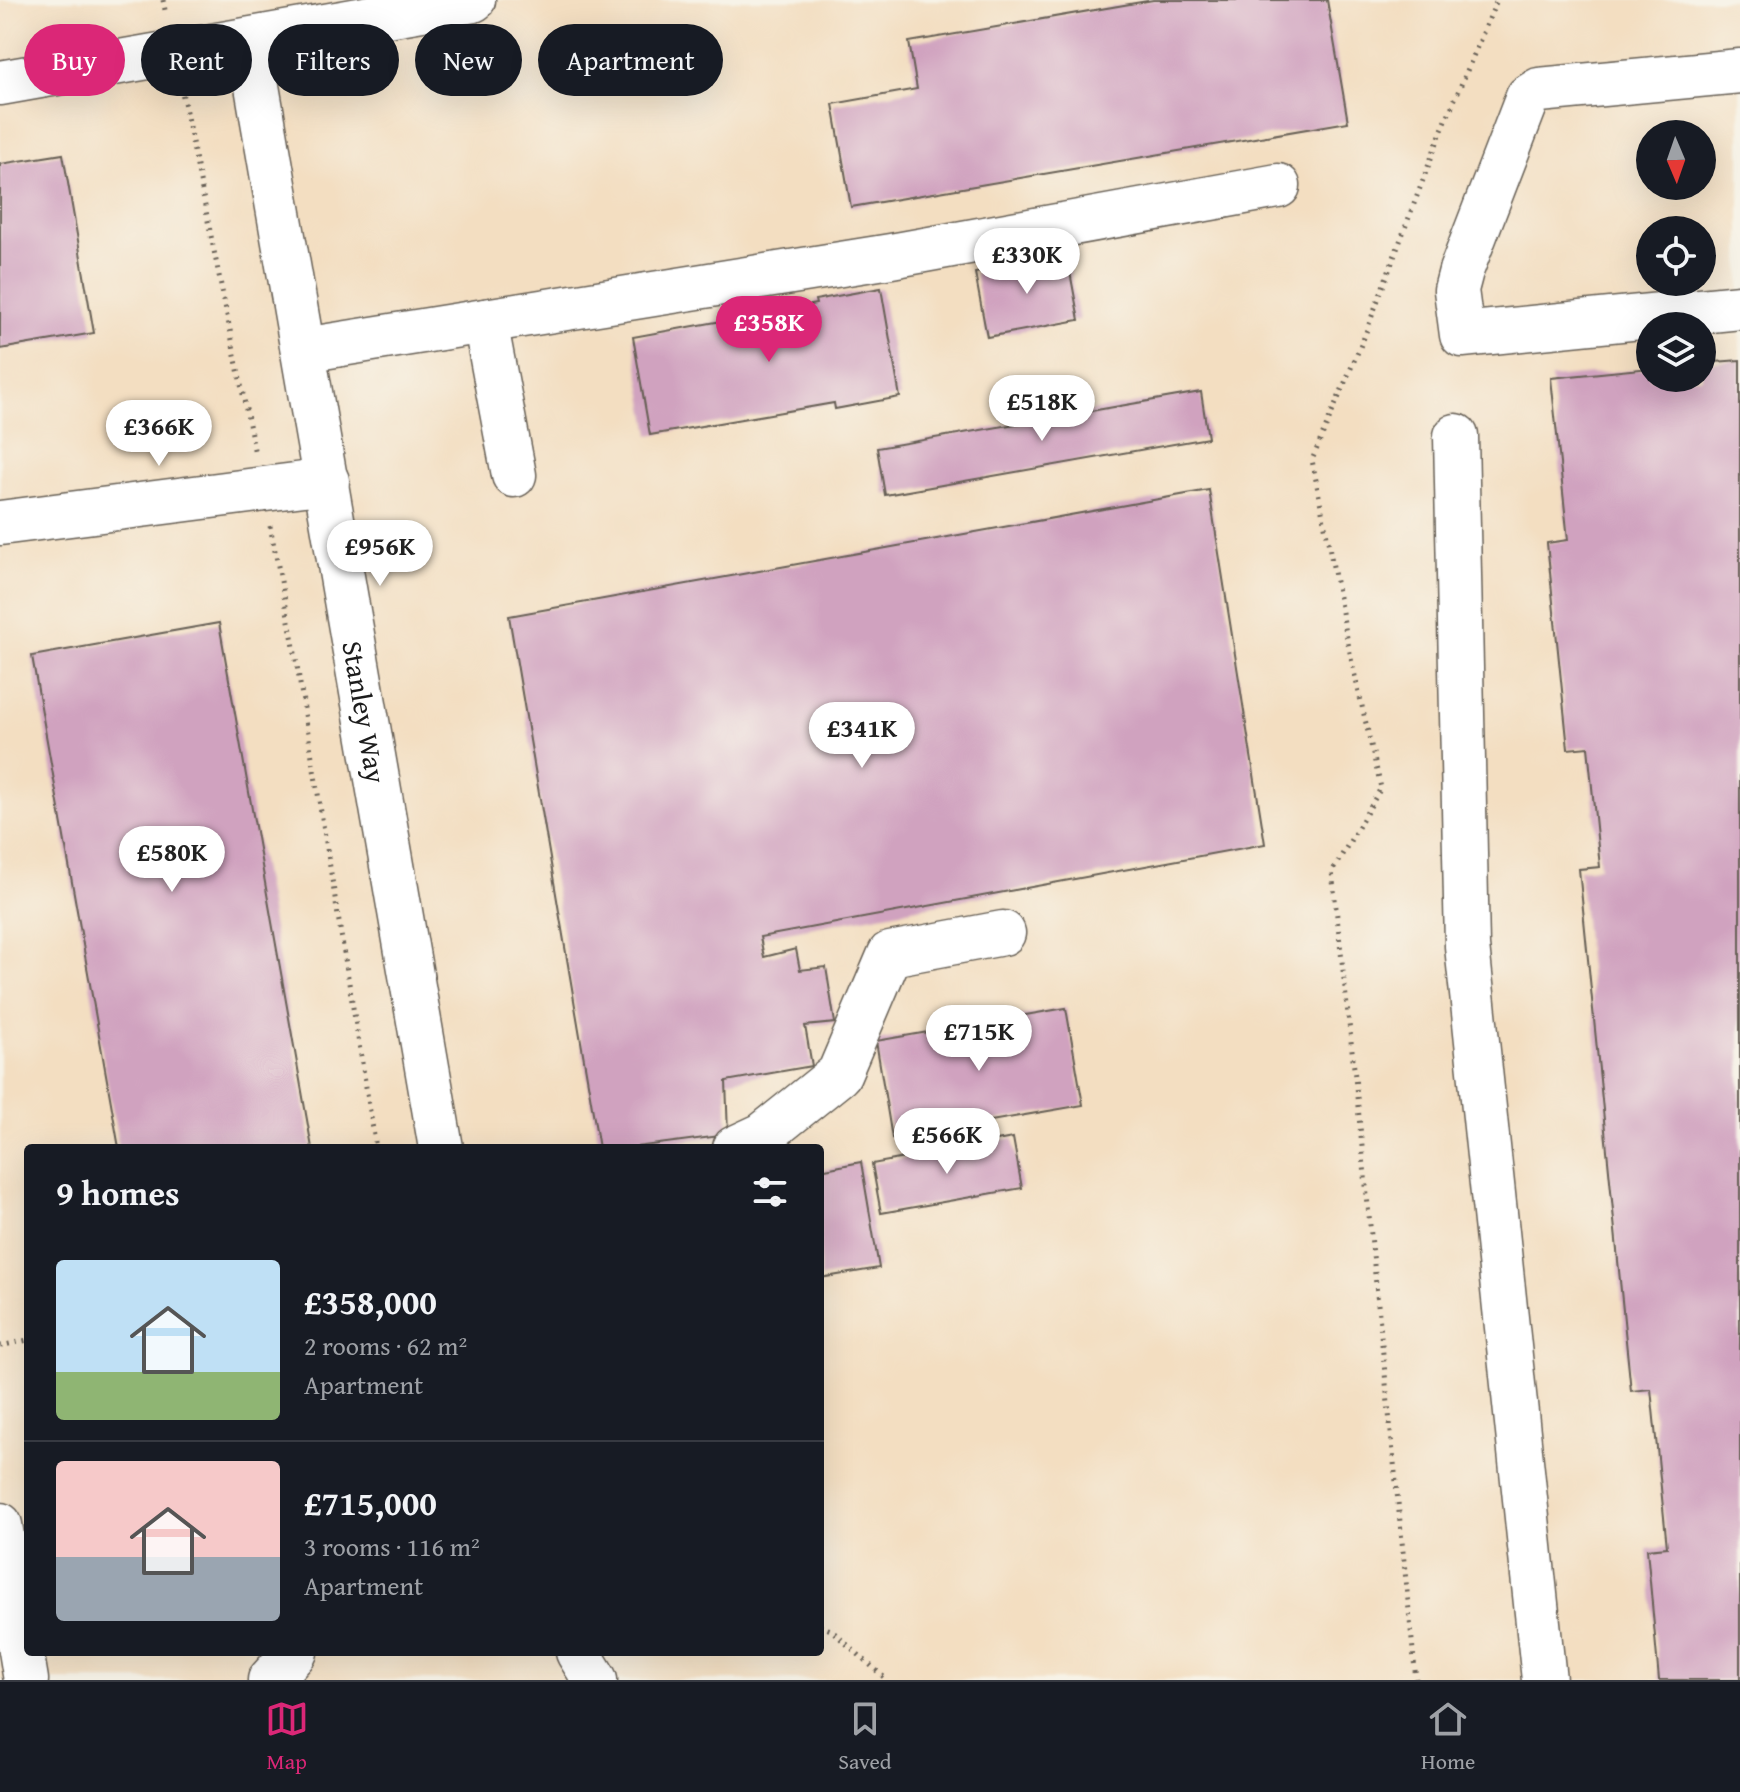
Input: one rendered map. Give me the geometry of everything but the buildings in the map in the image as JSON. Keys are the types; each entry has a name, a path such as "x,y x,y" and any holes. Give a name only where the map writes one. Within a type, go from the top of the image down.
{"street":[{"path":"252,39 473,0"},
{"name":"Stanley Way","path":"252,57 440,1144"},
{"path":"0,83 141,59"},
{"path":"1740,71 1539,90 1528,97 1466,256 1456,290 1462,335 1740,307"},
{"path":"304,350 891,256 1278,186"},
{"path":"485,321 514,475"},
{"path":"1456,436 1467,946 1544,1680"},
{"path":"0,523 327,481"},
{"path":"744,1144 763,1135 839,1074 890,954 1003,933"},
{"path":"0,1525 26,1680"},
{"path":"270,1680 291,1656"},
{"path":"580,1656 595,1680"}],"path":[{"path":"163,0 168,24"},
{"path":"1416,1680 1332,872 1381,788 1352,663 1312,460 1363,340 1441,132 1497,0"},
{"path":"183,96 293,641 375,1144"},
{"path":"0,1346 24,1341"},
{"path":"824,1627 831,1630 887,1680"}]}
